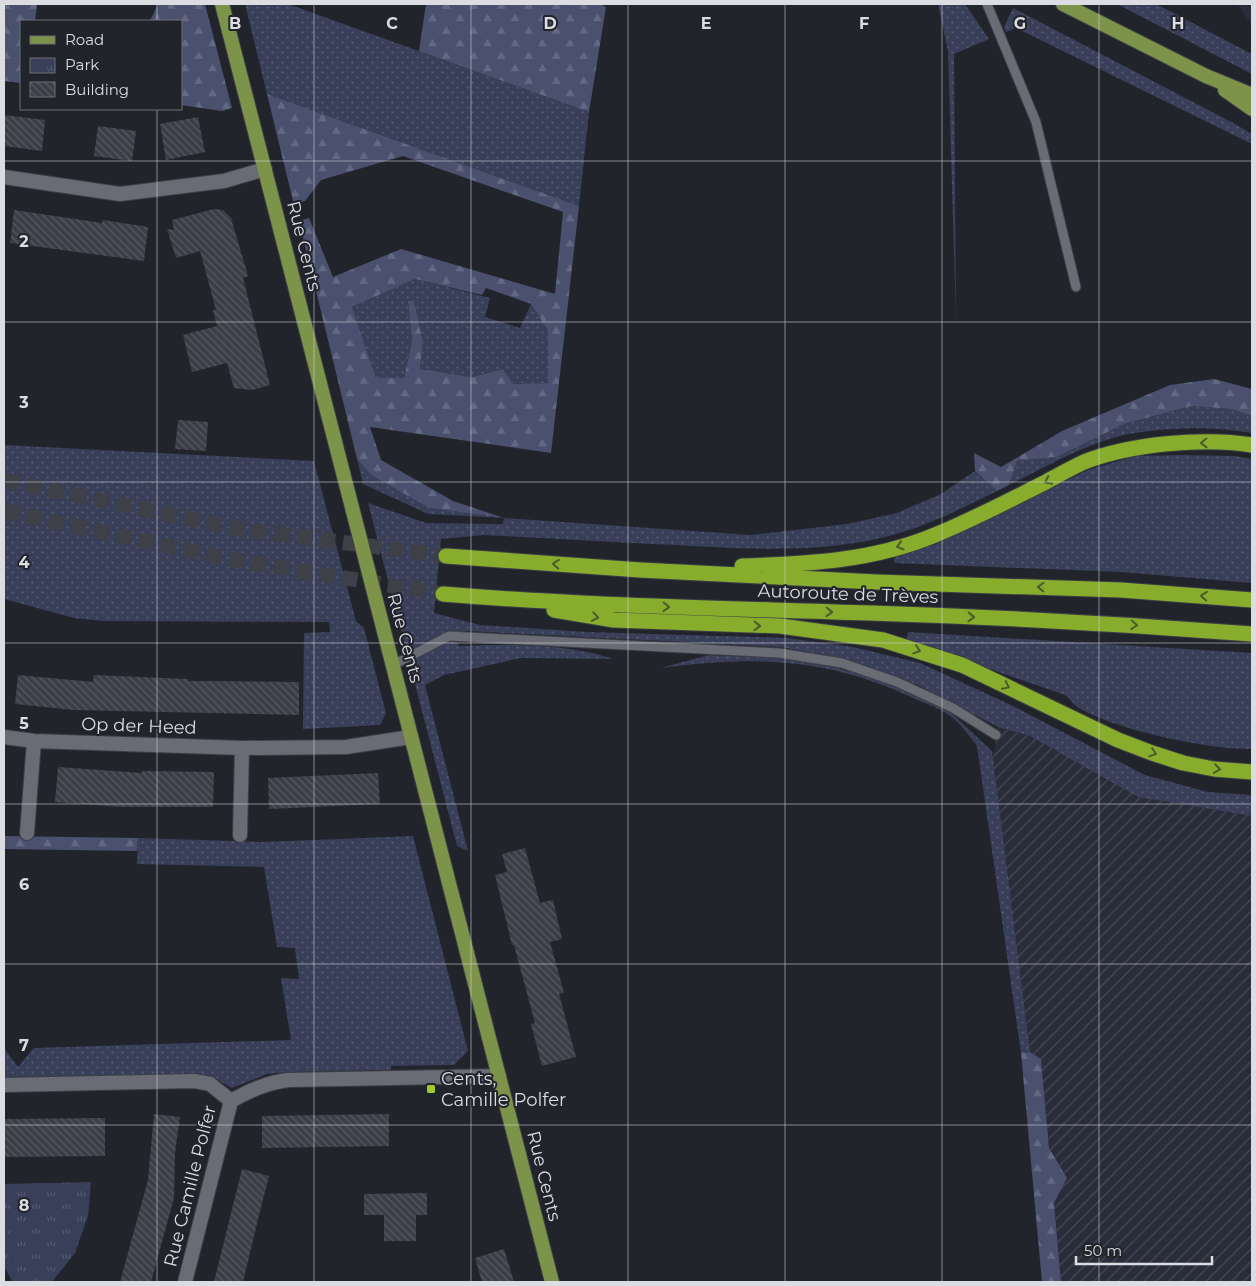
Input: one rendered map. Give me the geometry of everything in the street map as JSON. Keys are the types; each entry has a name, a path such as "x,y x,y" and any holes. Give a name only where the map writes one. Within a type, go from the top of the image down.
{"highway":[{"path":"640,570 813,564 870,556 934,536 1084,462 1134,448 1181,444 1237,443 1252,445"},
{"name":"Autoroute de Trèves","path":"446,556 640,570 1121,590 1252,600"},
{"name":"Autoroute de Trèves","path":"443,594 613,605 1112,623 1252,634"},
{"path":"478,597 614,620 780,626 883,640 962,665 1118,740 1152,753 1183,763 1214,769 1252,772"}],"main road":[{"name":"Rue Cents","path":"222,4 552,1282"},
{"path":"1063,4 1206,76 1252,95"},
{"path":"1206,76 1252,109"}],"street":[{"path":"4,178 120,194 224,181 265,169"},
{"name":"Op der Heed","path":"4,737 34,741 242,748 346,747 411,736"},
{"path":"27,834 34,741"},
{"path":"240,835 242,748"},
{"name":"Rue Camille Polfer","path":"185,1282 231,1101 262,1085 288,1080 499,1076"},
{"path":"4,1084 194,1081 210,1084 231,1101"}],"lane":[{"path":"987,4 1036,122 1076,287"},
{"path":"393,665 449,636 779,653 842,663 897,682 953,708 996,735"}],"shaded area":[{"path":"1237,4 1252,4 1252,25"},
{"path":"998,727 1030,736 1138,797 1252,816 1252,1282 1061,1282 1054,1202 1067,1178 1049,1148 1041,1059 1030,1052 992,763"}],"green space":[{"path":"4,4 37,4 35,20 20,20 20,83 4,81"},
{"path":"158,4 205,4 232,108 222,111 182,105 182,20 150,20"},
{"path":"245,4 288,4 589,112 579,206 267,94"},
{"path":"426,4 600,4 606,7 589,112 419,51"},
{"path":"938,4 965,4 989,39 954,54 956,320 948,51"},
{"path":"1117,4 1156,4 1252,54 1252,74"},
{"path":"1013,8 1235,124 1252,134 1252,144 1016,28 1006,32 1004,27"},
{"path":"267,94 579,206 551,453 370,427 381,460 453,501 504,518 429,508 371,475 357,459 299,221 309,218 333,277 401,249 555,294 563,212 403,156 321,180 305,201 294,205","holes":["415,279 482,295 486,288 531,304 548,330 548,383 513,384 503,369 472,377 420,369 423,342 414,301 408,301 412,341 404,378 376,378 352,307"]},
{"path":"415,279 490,298 485,317 520,328 531,304 549,330 548,383 513,384 503,369 472,377 420,369 423,342 414,301 408,301 412,341 404,378 376,378 352,307"},
{"path":"1214,379 1252,389 1252,416 1231,409 1191,406 1124,424 1057,457 1017,461 1009,485 997,491 975,471 974,453 1001,467 1062,431 1170,385"},
{"path":"1191,406 1231,409 1252,416 1252,433 1222,429 1190,428 1129,434 1083,449 1009,485 1017,461 1057,457 1124,424"},
{"path":"4,445 314,461 356,621 364,628 386,713 380,725 303,729 304,633 330,632 329,622 103,621 74,618 4,599"},
{"path":"1136,456 1235,456 1252,459 1252,583 1122,572 894,563 894,558 936,544 1088,470"},
{"path":"357,459 371,475 429,508 504,518 428,514 363,484"},
{"path":"975,471 997,491 915,528 875,539 846,544 789,549 761,549 484,535 441,539 434,613 480,625 587,632 787,638 853,647 920,663 1011,705 1145,775 1208,792 1252,795 1252,816 1138,797 1030,736 998,727 918,685 848,660 781,647 467,631 455,636 459,646 517,645 557,647 613,659 521,658 444,675 425,685 468,851 457,846 368,503 426,523 503,524 504,518 751,535 847,524 897,513 941,494"},
{"path":"908,632 1252,653 1252,749 1189,742 1116,724 1079,708 1065,695 907,640"},
{"path":"709,655 777,658 822,663 891,684 949,711 992,751 1030,1052 1021,1053 977,746 964,729 949,715 930,705 879,684 819,667 758,661 695,664 661,668"},
{"path":"4,836 138,838 137,851 4,849"},
{"path":"413,836 468,1051 454,1065 391,1066 391,1070 267,1074 232,1088 213,1077 196,1074 4,1077 4,1048 18,1067 34,1048 291,1040 281,978 299,979 295,948 277,947 264,867 137,864 138,838 263,842"},
{"path":"1030,1052 1041,1059 1049,1148 1067,1178 1054,1203 1061,1282 1042,1282 1021,1053"},
{"path":"91,1182 88,1216 75,1253 52,1282 13,1282 4,1267 4,1184"},
{"path":"4,1226 22,1257 12,1263 4,1250"}],"building":[{"path":"4,115 45,120 42,151 4,146"},
{"path":"198,117 205,152 166,160 160,124"},
{"path":"98,126 136,131 132,161 94,156"},
{"path":"214,209 223,210 231,218 248,276 243,278 270,385 252,390 234,388 227,363 192,372 183,335 217,326 213,310 216,310 200,251 176,258 167,229 174,230 172,220"},
{"path":"14,210 102,223 103,220 148,227 144,261 10,243"},
{"path":"178,420 208,422 206,451 175,449"},
{"path":"18,675 93,682 94,675 188,679 188,681 299,682 299,715 74,710 15,704"},
{"path":"58,767 142,773 142,771 214,772 213,807 121,807 55,802"},
{"path":"378,773 380,804 269,809 268,778"},
{"path":"525,848 540,903 553,900 562,939 550,942 564,993 559,994 576,1057 542,1066 531,1024 535,1023 514,945 512,945 495,875 507,872 502,854"},
{"path":"154,1114 180,1117 175,1153 174,1198 151,1282 120,1282 148,1180"},
{"path":"389,1114 389,1146 262,1148 262,1116"},
{"path":"105,1118 105,1156 4,1157 4,1119"},
{"path":"242,1169 269,1176 243,1282 214,1282"},
{"path":"427,1193 427,1215 416,1215 416,1241 384,1241 384,1215 364,1215 364,1194"},
{"path":"504,1249 514,1282 482,1282 475,1258"}],"tunnel":[{"path":"4,480 233,528 446,556"},
{"path":"4,511 229,559 443,594"}],"place":[{"name":"Cents, Camille Polfer","path":"431,1089"}]}
